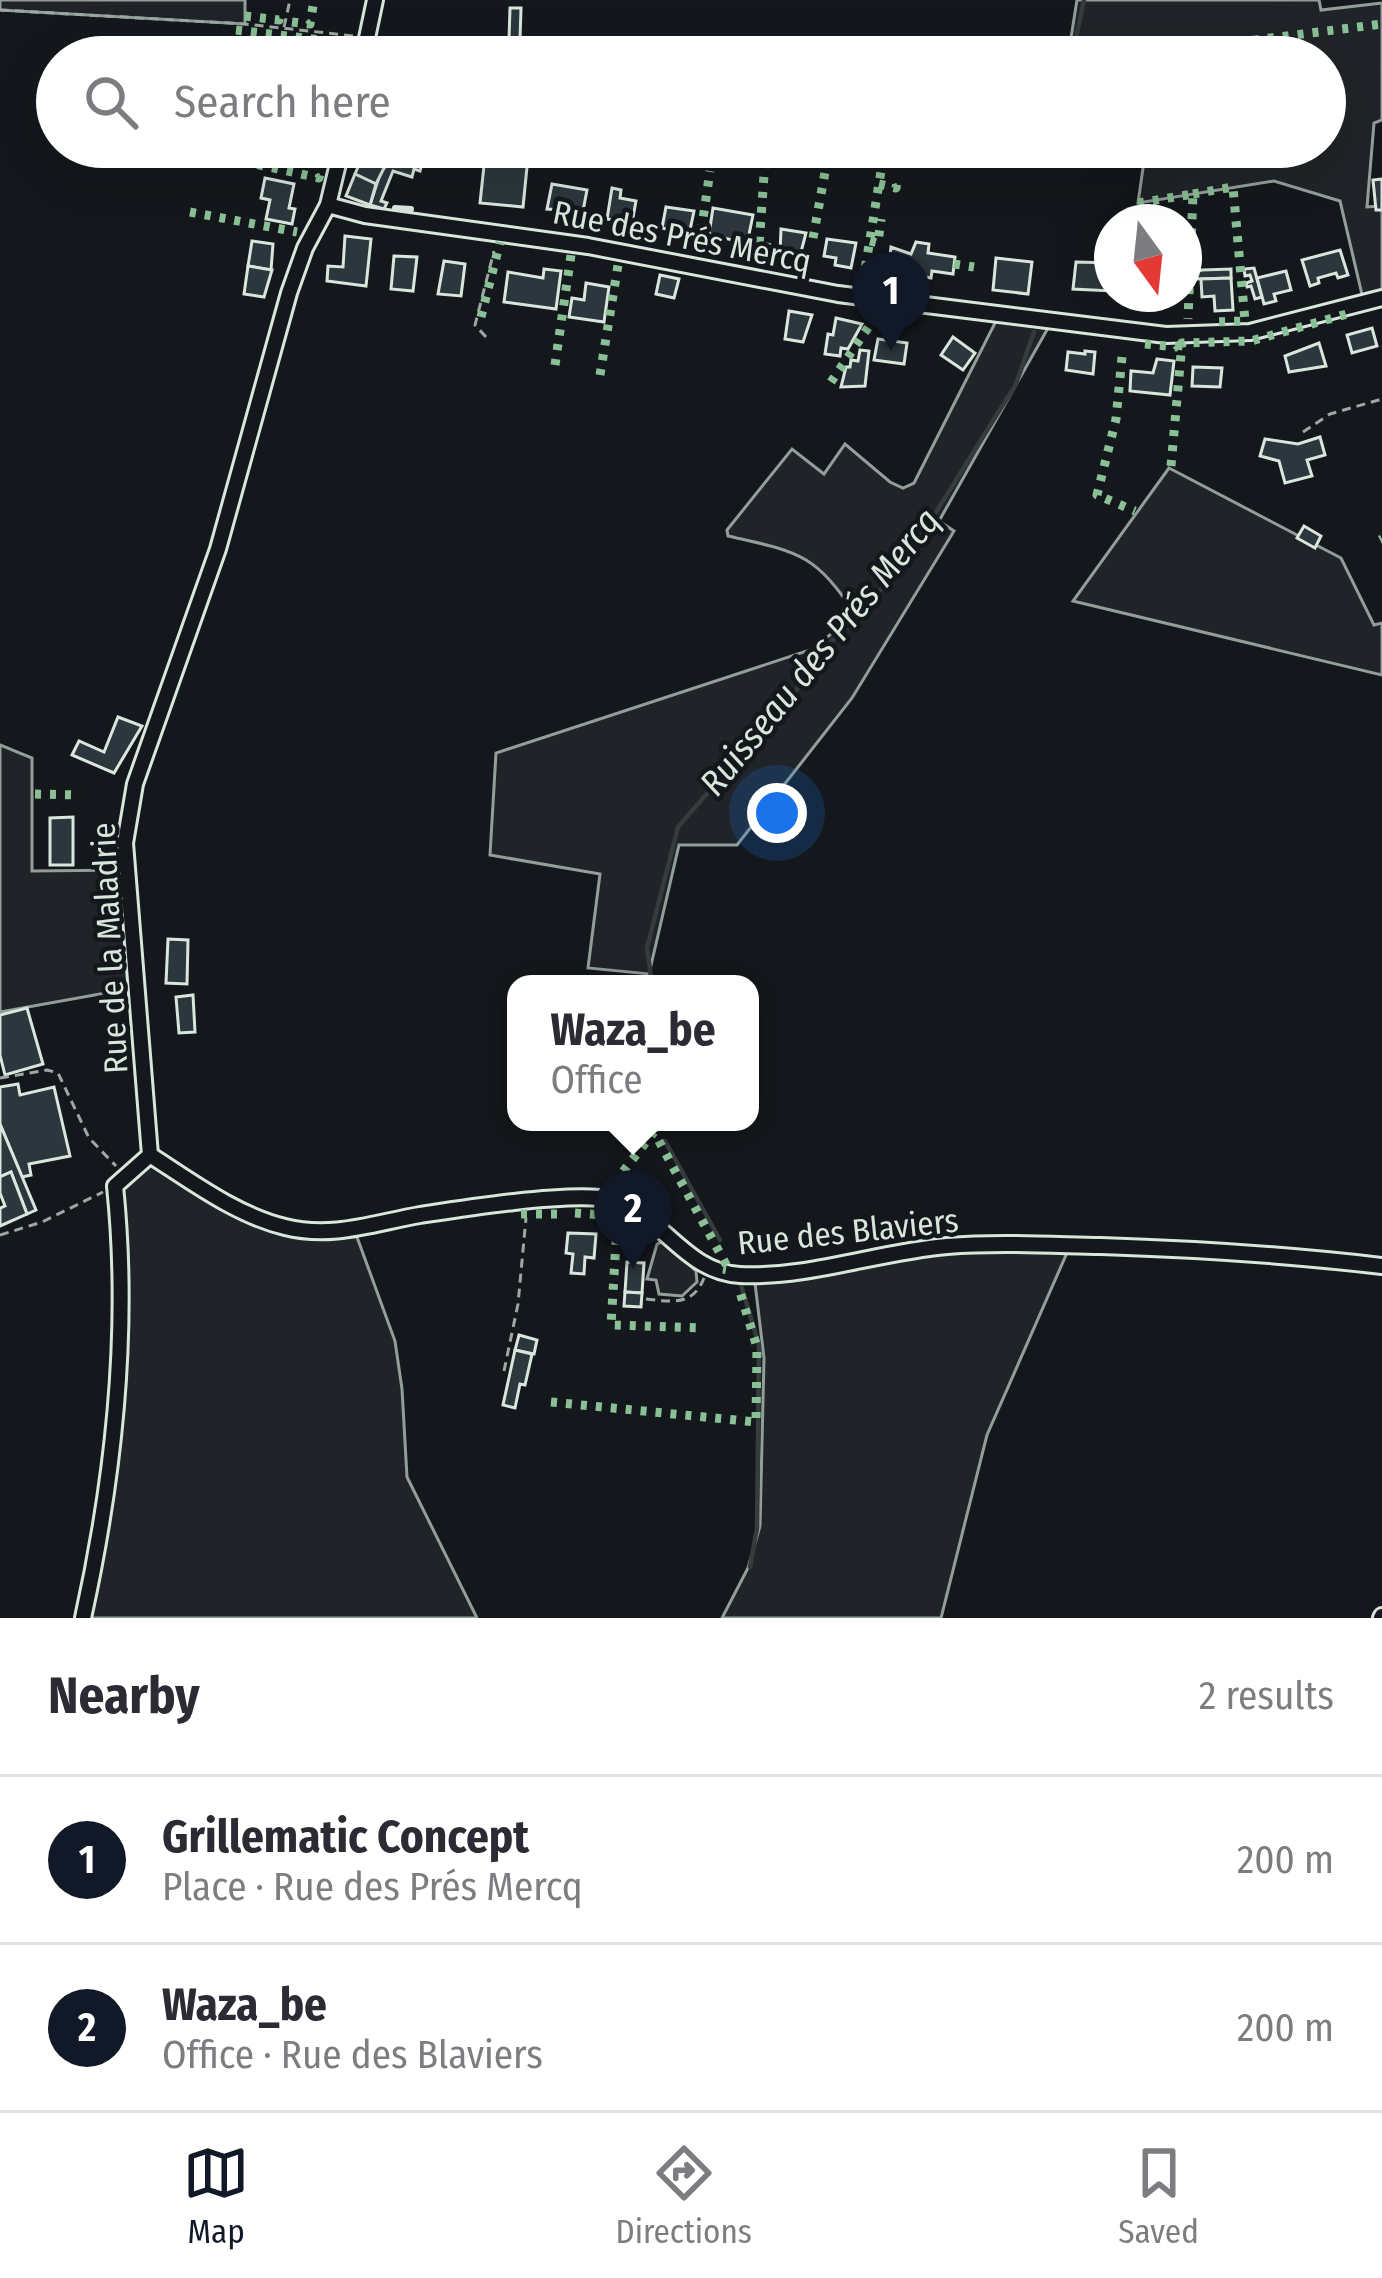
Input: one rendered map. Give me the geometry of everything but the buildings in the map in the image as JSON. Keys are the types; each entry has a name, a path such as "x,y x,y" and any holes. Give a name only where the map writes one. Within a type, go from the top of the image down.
{"street":[{"path":"368,36 375,0"},
{"name":"Rue de la Maladrie","path":"150,1155 125,843 128,814 134,784 228,518 289,293 305,248 328,205 337,168"},
{"name":"Rue des Prés Mercq","path":"328,205 365,215 499,231 838,294 1166,335 1250,332 1382,298"},
{"path":"83,1618 103,1511 118,1383 120,1181 150,1155"},
{"name":"Rue des Blaviers","path":"150,1155 249,1214 309,1232 529,1203 616,1201 640,1212 707,1269 754,1275 913,1250 992,1245 1228,1250 1382,1266"}],"path":[{"path":"284,28 290,0"},
{"path":"0,10 351,36"},
{"path":"487,337 475,325 499,231"},
{"path":"1303,432 1330,415 1382,398"},
{"path":"0,1078 47,1070 58,1073 89,1138 120,1181 42,1222 0,1235"},
{"path":"504,1371 518,1304 529,1203"},
{"path":"646,1299 687,1300 700,1289 707,1269"}],"shaded area":[{"path":"0,0 245,0 245,24 0,10"},
{"path":"1077,0 1319,0 1321,10 1382,3 1382,120 1374,123 1367,207 1382,206 1382,298 1364,303 1340,201 1274,181 1138,203 1143,168 1346,168 1346,36 1071,36"},
{"path":"999,315 1052,321 939,521 954,531 852,698 737,845 679,845 649,974 588,968 600,874 490,855 496,753 813,649 855,614 815,566 788,551 728,536 727,530 792,449 824,474 845,444 890,482 903,488 914,483"},
{"path":"1169,468 1341,558 1374,625 1382,623 1382,675 1073,601"},
{"path":"0,745 32,758 32,871 126,870 139,987 0,1012"},
{"path":"150,1155 269,1223 354,1229 395,1341 407,1477 477,1618 83,1618 116,1403 115,1186"},
{"path":"664,1241 696,1271 697,1282 682,1296 659,1294 656,1280 647,1279 657,1244"},
{"path":"1070,1246 987,1435 941,1618 722,1618 748,1568 760,1526 764,1358 754,1275 913,1250"}],"waterway":[{"name":"Ruisseau des Prés Mercq","path":"1076,36 1084,0"},
{"name":"Ruisseau des Prés Mercq","path":"651,975 647,948 678,827 793,695 825,647 865,611 923,533 1016,384 1034,332"},
{"name":"Ruisseau des Prés Mercq","path":"665,1141 720,1240"},
{"name":"Ruisseau des Prés Mercq","path":"741,1285 759,1345 757,1528 750,1567"}],"hedge":[{"path":"292,22 310,24 314,0"},
{"path":"245,16 279,20 281,13"},
{"path":"1286,36 1382,24"},
{"path":"236,30 287,36"},
{"path":"273,168 319,178 322,168"},
{"path":"765,168 759,246 773,248"},
{"path":"813,238 826,168"},
{"path":"863,282 882,168"},
{"path":"699,246 710,171"},
{"path":"879,184 896,188 897,181"},
{"path":"1193,194 1233,187 1245,321 1215,322"},
{"path":"1138,203 1193,194 1188,319"},
{"path":"190,212 297,232"},
{"path":"870,241 878,243 881,219"},
{"path":"481,317 500,242"},
{"path":"555,365 571,255"},
{"path":"954,264 974,267"},
{"path":"600,375 618,265"},
{"path":"831,382 880,310"},
{"path":"1171,466 1182,343 1251,341 1354,312"},
{"path":"1145,344 1178,347 1177,353"},
{"path":"1122,357 1116,419 1097,495 1135,511"},
{"path":"35,794 80,795"},
{"path":"614,1183 654,1132 729,1270 723,1269"},
{"path":"618,1209 611,1325 702,1328"},
{"path":"575,1213 618,1216 618,1209 639,1219"},
{"path":"521,1214 565,1214"},
{"path":"551,1402 756,1422 757,1347 739,1289"}],"wall":[{"path":"395,208 411,209"}],"place":[{"name":"Grillematic Concept","path":"891,351"},
{"name":"Waza_be","path":"633,1269"}]}
